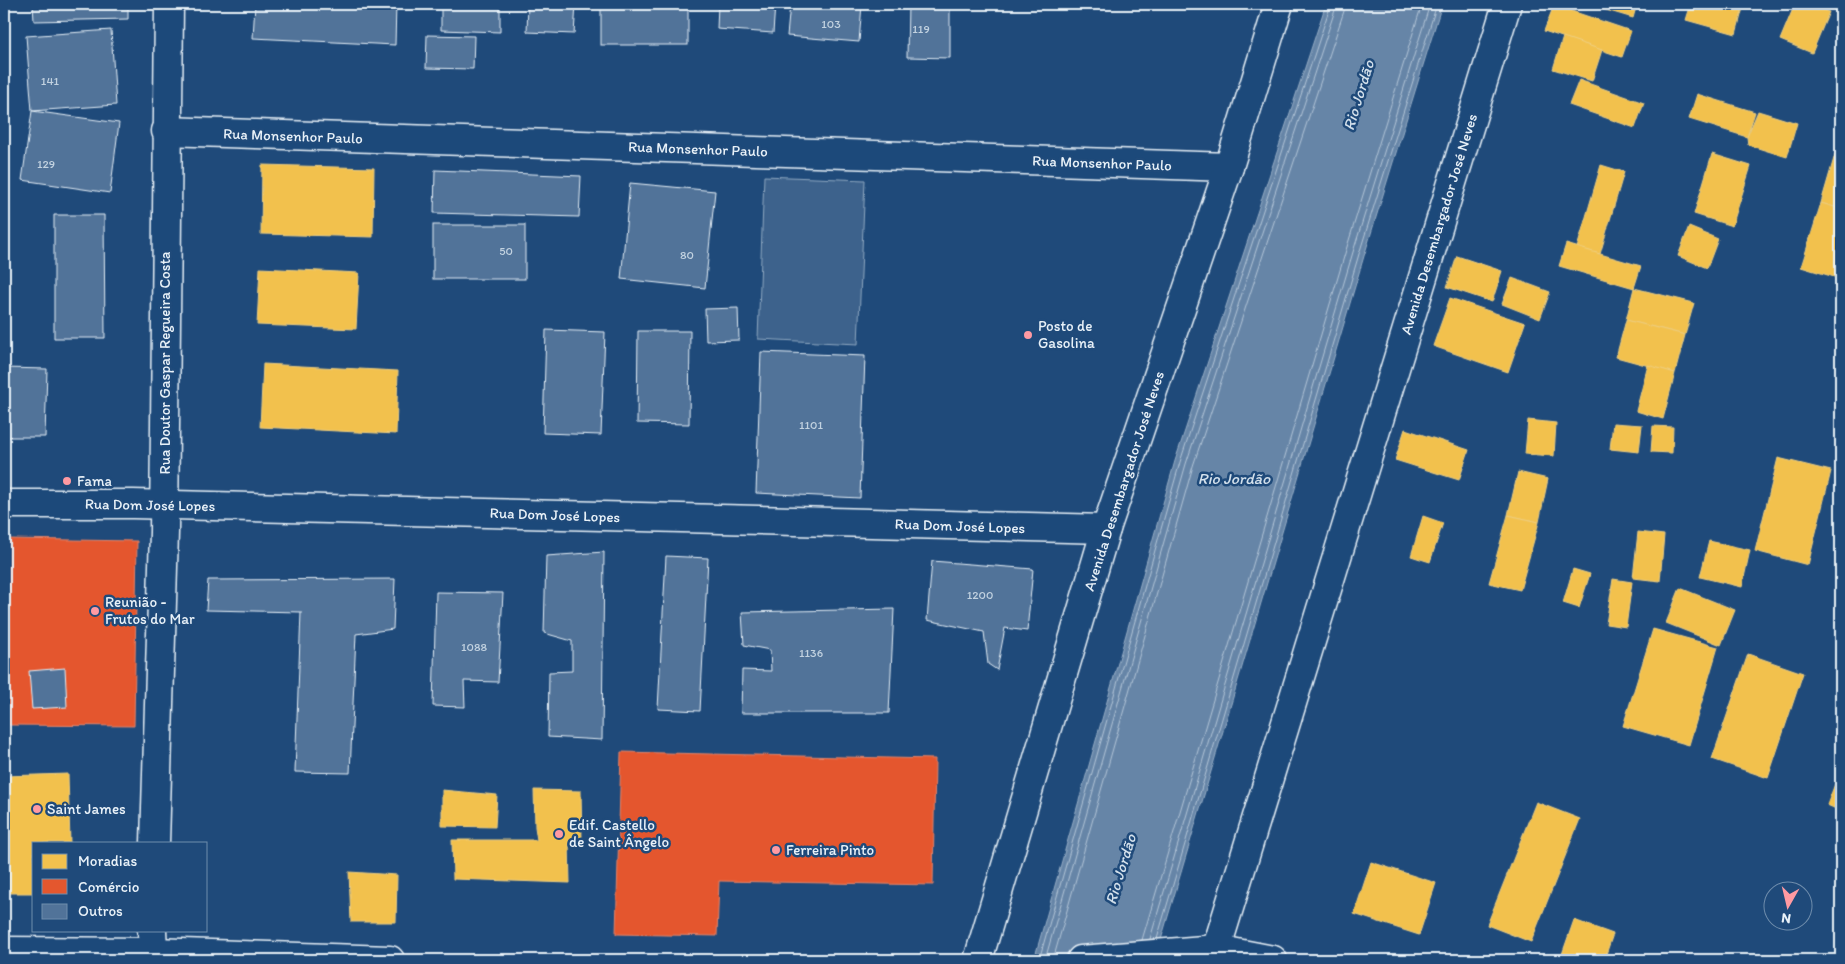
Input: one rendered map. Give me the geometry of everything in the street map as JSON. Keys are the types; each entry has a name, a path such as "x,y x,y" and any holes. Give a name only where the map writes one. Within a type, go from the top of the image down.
{"street":[{"name":"Rua Doutor Gaspar Regueira Costa","path":"155,842 165,504 166,131 169,4"},
{"name":"Avenida Desembargador José Neves","path":"978,960 1106,529 1229,167 1279,4"},
{"name":"Avenida Desembargador José Neves","path":"1214,955 1508,4"},
{"name":"Rua Monsenhor Paulo","path":"166,131 1229,167"},
{"name":"Rua Dom José Lopes","path":"4,504 165,504 1106,529"},
{"path":"4,951 152,941 390,960"},
{"path":"1081,960 1174,952 1273,960"}],"shaded area":[{"path":"764,176 865,180 858,344 758,339"}],"water":[{"name":"Rio Jordão","path":"1326,4 1442,4 1364,256 1155,960 1034,960 1175,461"}],"building: Moradias":[{"path":"1586,4 1637,4 1633,18"},
{"path":"1691,4 1744,4 1736,34 1686,20"},
{"path":"1795,4 1809,4 1829,12 1812,53 1780,40"},
{"path":"1554,5 1631,31 1622,57 1544,31"},
{"path":"1563,37 1602,50 1592,81 1553,69"},
{"path":"1579,80 1644,103 1635,128 1569,105"},
{"path":"1697,94 1755,112 1747,137 1689,119"},
{"path":"1758,111 1797,123 1787,157 1748,145 1747,137"},
{"path":"1841,134 1841,209 1821,203"},
{"path":"1712,154 1751,166 1732,226 1694,214"},
{"path":"262,165 374,168 373,237 261,234"},
{"path":"1601,165 1624,172 1600,254 1577,248"},
{"path":"1821,203 1841,209 1841,279 1801,267"},
{"path":"1689,227 1718,239 1707,268 1678,256"},
{"path":"1566,244 1641,266 1634,288 1559,266"},
{"path":"1457,256 1502,271 1492,302 1447,287"},
{"path":"260,268 359,273 356,329 257,325"},
{"path":"1512,278 1550,292 1540,319 1502,304"},
{"path":"1634,288 1694,303 1685,335 1626,320"},
{"path":"1450,298 1525,323 1508,372 1433,346"},
{"path":"1626,320 1685,335 1675,373 1616,357"},
{"path":"263,364 398,371 396,434 260,427"},
{"path":"1648,365 1675,373 1663,419 1636,411"},
{"path":"1528,420 1556,423 1554,456 1525,454"},
{"path":"1613,423 1642,425 1639,452 1610,449"},
{"path":"1653,426 1673,427 1672,453 1651,452"},
{"path":"1405,429 1469,450 1459,480 1395,460"},
{"path":"1778,458 1831,471 1808,565 1755,551"},
{"path":"1518,472 1548,479 1539,522 1508,515"},
{"path":"1508,515 1539,522 1520,590 1489,583"},
{"path":"1423,516 1443,523 1430,562 1411,556"},
{"path":"1638,532 1664,535 1660,581 1633,578"},
{"path":"1709,541 1750,550 1742,587 1700,577"},
{"path":"1573,569 1590,574 1579,608 1563,603"},
{"path":"1613,579 1632,582 1626,627 1606,624"},
{"path":"1680,588 1735,610 1721,645 1666,623"},
{"path":"1653,629 1718,647 1689,745 1623,726"},
{"path":"1748,654 1803,673 1768,778 1712,759"},
{"path":"1841,768 1841,811 1827,805"},
{"name":"Saint James","path":"68,774 70,842 32,842 32,893 4,893 4,776"},
{"path":"442,790 497,795 495,827 442,826"},
{"name":"Edif. Castello de Saint Ângelo","path":"534,790 581,791 582,840 569,841 570,883 453,879 452,840 537,840"},
{"path":"1536,802 1580,819 1531,942 1487,925"},
{"path":"1371,862 1436,883 1419,935 1354,914"},
{"path":"349,872 397,875 396,922 351,922"},
{"path":"1574,920 1613,934 1604,960 1560,960"}],"building: Comércio":[{"path":"10,539 137,541 134,726 8,725"},
{"name":"Ferreira Pinto","path":"621,752 935,759 933,885 719,881 717,936 616,934"}],"building: Outros":[{"path":"33,4 128,4 128,19 34,21"},
{"path":"255,4 396,4 395,45 253,38"},
{"path":"441,4 500,4 500,32 441,30"},
{"path":"528,4 576,4 574,34 527,32"},
{"path":"601,4 688,4 688,45 601,45"},
{"path":"718,4 775,4 773,33 717,29"},
{"path":"790,4 862,4 859,42 787,36"},
{"path":"908,4 950,4 950,58 907,57"},
{"path":"111,30 116,105 32,111 26,36"},
{"path":"427,35 474,36 473,69 426,68"},
{"path":"32,111 119,123 110,193 22,180"},
{"path":"435,170 581,176 579,217 434,213"},
{"path":"630,183 715,191 705,288 621,279"},
{"path":"54,215 104,215 105,338 54,338"},
{"path":"433,225 525,225 525,279 433,279"},
{"path":"738,308 739,340 706,341 705,309"},
{"path":"546,330 605,332 601,435 543,433"},
{"path":"638,331 690,331 689,424 637,423"},
{"path":"761,352 865,356 860,498 756,493"},
{"path":"4,368 47,369 45,437 4,437"},
{"path":"604,552 602,740 548,737 549,672 572,671 572,641 544,633 546,556"},
{"path":"666,556 708,558 700,711 658,709"},
{"path":"932,561 1033,569 1027,631 1005,628 997,670 988,664 984,632 927,620"},
{"path":"395,579 393,629 356,634 350,773 295,772 301,612 206,610 208,580"},
{"path":"436,592 503,593 498,682 464,681 465,707 433,706"},
{"path":"894,609 889,713 741,713 742,670 771,671 770,650 744,645 742,612"},
{"path":"65,668 67,707 32,709 29,671"}],"place":[{"name":"Posto de Gasolina","path":"1028,335"},
{"name":"Fama","path":"67,481"},
{"name":"Reunião - Frutos do Mar","path":"95,611"},
{"name":"Saint James","path":"37,809"},
{"name":"Edif. Castello de Saint Ângelo","path":"559,834"},
{"name":"Ferreira Pinto","path":"776,850"}]}
